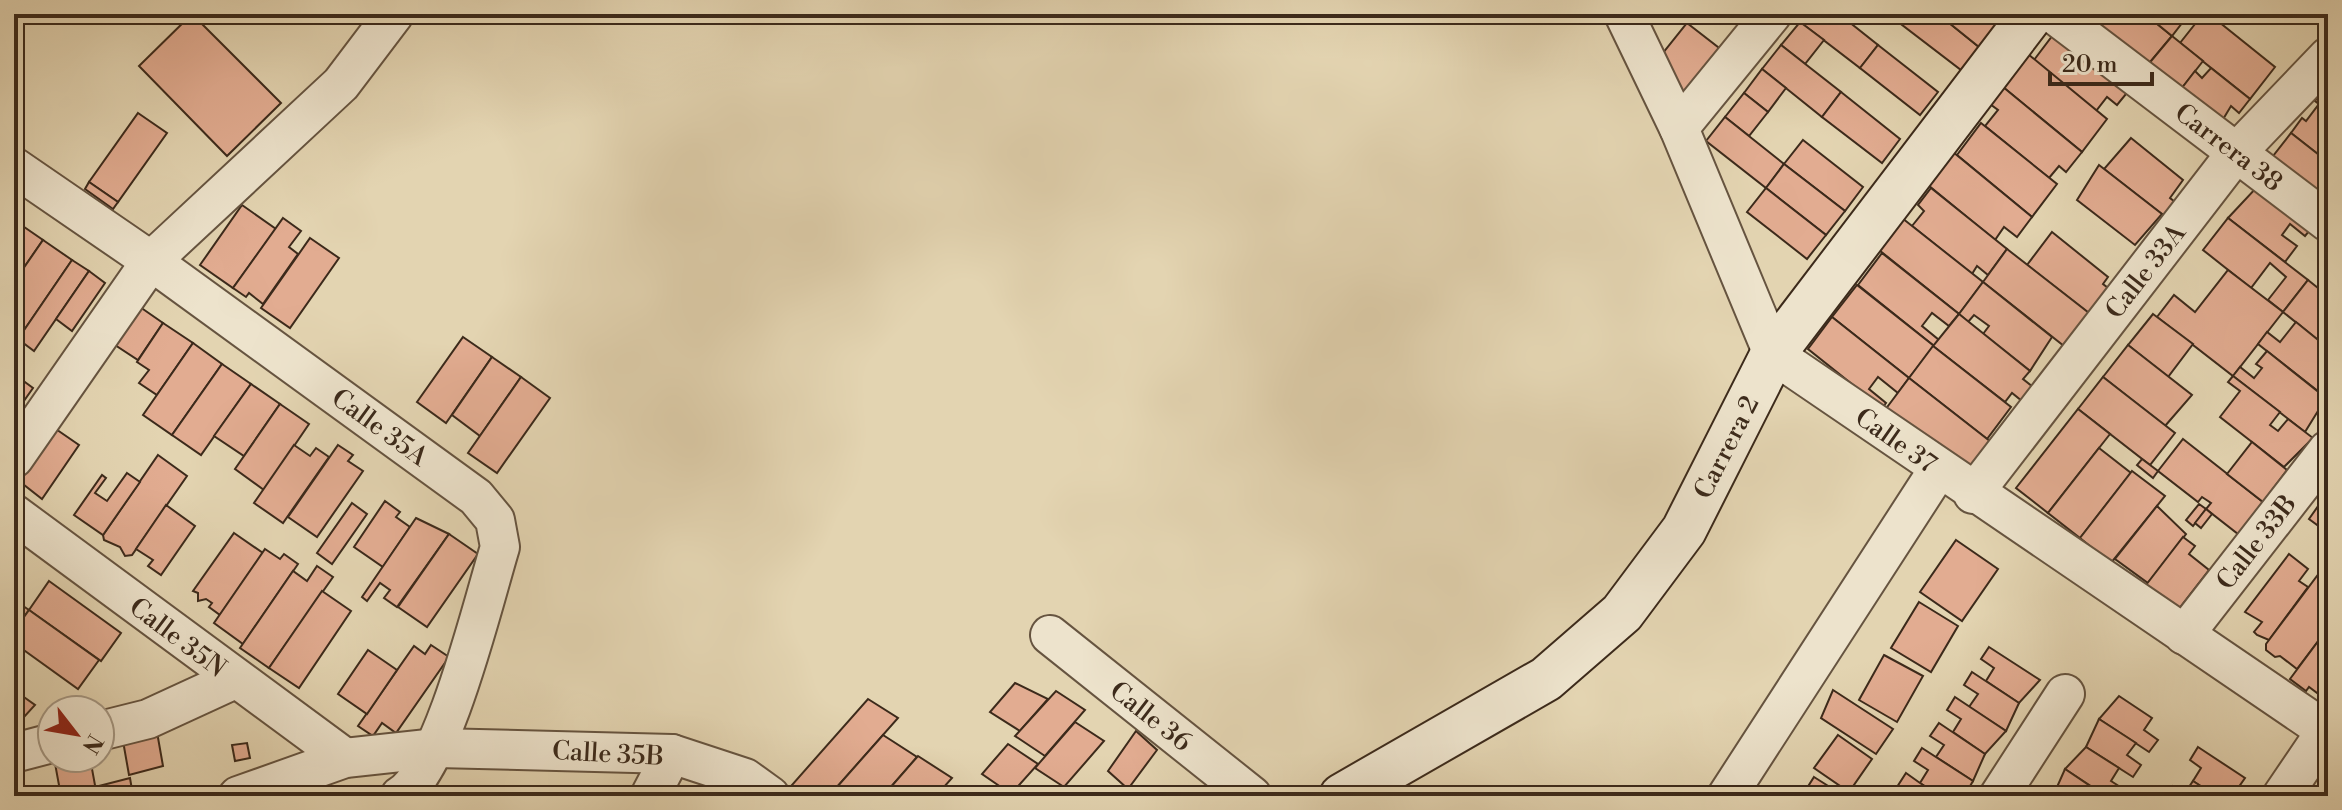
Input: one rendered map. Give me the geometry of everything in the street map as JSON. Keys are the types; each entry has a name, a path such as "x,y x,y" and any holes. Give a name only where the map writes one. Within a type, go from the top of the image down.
{"street":[{"path":"14,458 151,261 341,84 394,14"},
{"path":"1624,14 1679,128 1773,354"},
{"path":"1679,128 1772,14"},
{"name":"Carrera 2","path":"1342,796 1546,679 1622,613 1684,530 1773,354 2032,14"},
{"name":"Carrera 38","path":"2054,14 2328,222"},
{"name":"Calle 33A","path":"1973,494 2236,153 2328,57"},
{"name":"Calle 35A","path":"14,167 151,261 476,497 495,520 500,547 437,748 410,790 400,796"},
{"name":"Calle 37","path":"1773,354 1973,494 2327,731"},
{"name":"Calle 33B","path":"2184,635 2328,450"},
{"path":"1727,796 1938,470"},
{"name":"Calle 35N","path":"14,514 345,758"},
{"name":"Calle 36","path":"1050,635 1252,796"},
{"path":"116,727 148,719 235,679"},
{"path":"1999,796 2065,694"},
{"path":"2282,796 2327,731"},
{"path":"14,753 36,747"},
{"name":"Calle 35B","path":"238,796 345,758 437,748 672,754 745,778 770,796"},
{"path":"650,796 672,754"}],"building":[{"path":"192,14 281,103 227,156 139,66"},
{"path":"1725,14 1755,14 1744,29"},
{"path":"1806,14 1839,14 1878,45 1860,68 1800,22"},
{"path":"1903,14 1938,14 1979,47 1961,70 1897,21"},
{"path":"1938,14 1987,14 1998,23 1979,47"},
{"path":"2080,14 2145,14 2172,36 2146,67"},
{"path":"2145,14 2189,14 2172,36"},
{"path":"2203,14 2209,14 2275,67 2250,99 2180,43"},
{"path":"1800,22 1824,40 1805,64 1781,45"},
{"path":"1687,23 1723,51 1684,100 1663,53"},
{"path":"2059,27 2131,88 2117,105 2107,97 2096,111 2034,60"},
{"path":"2172,36 2203,61 2178,93 2146,67"},
{"path":"1781,45 1841,92 1822,117 1762,69"},
{"path":"1878,45 1938,92 1920,115 1860,68"},
{"path":"2028,54 2107,119 2082,152 2003,87"},
{"path":"2211,68 2250,99 2239,113 2231,106 2219,126 2178,93 2195,71 2202,78"},
{"path":"1762,69 1786,88 1768,112 1744,93"},
{"path":"2328,84 2328,111 2315,101"},
{"path":"2003,87 2082,152 2066,172 2059,166 2049,178 1985,126 1998,110 1990,104"},
{"path":"1841,92 1900,139 1882,163 1822,117"},
{"path":"1744,93 1768,112 1749,136 1725,117"},
{"path":"2319,104 2328,111 2328,162 2291,133 2302,118 2306,121"},
{"path":"138,113 167,133 118,202 89,182"},
{"path":"1725,117 1784,164 1766,188 1706,141"},
{"path":"1981,123 2057,184 2032,217 1957,155"},
{"path":"2291,133 2328,162 2328,213 2266,165"},
{"path":"2131,138 2183,180 2170,198 2175,202 2164,216 2104,169"},
{"path":"1803,140 1863,187 1845,211 1784,164"},
{"path":"1953,152 2032,217 2017,237 2004,227 1995,240 1928,185"},
{"path":"1784,164 1845,211 1826,235 1766,188"},
{"path":"2099,165 2162,214 2135,245 2077,200"},
{"path":"89,182 118,202 113,209 85,189"},
{"path":"1766,188 1826,235 1807,259 1747,212"},
{"path":"1931,188 2007,249 1988,275 1977,266 1972,274 1912,226 1924,211 1918,205"},
{"path":"2256,188 2310,230 2305,236 2290,224 2282,235 2297,246 2285,262 2228,218"},
{"path":"242,205 276,229 233,288 200,265"},
{"path":"283,218 301,231 289,247 298,254 263,304 249,293 246,297 233,288"},
{"path":"1902,218 1983,282 1959,314 1879,250"},
{"path":"2228,218 2308,280 2283,312 2268,300 2286,277 2270,263 2251,288 2203,250"},
{"path":"14,220 43,240 14,282"},
{"path":"2052,232 2108,277 2103,284 2108,288 2100,322 2027,265"},
{"path":"310,238 339,258 290,328 261,308"},
{"path":"43,240 72,260 18,339 14,336 14,282"},
{"path":"2007,249 2089,313 2064,346 1983,282"},
{"path":"1882,253 1959,314 1949,326 1932,313 1922,326 1939,340 1934,346 1858,285"},
{"path":"72,260 89,271 34,351 18,339"},
{"path":"2228,270 2283,312 2233,376 2157,317 2174,295 2195,312"},
{"path":"89,271 105,283 72,331 56,319"},
{"path":"2308,280 2328,296 2328,348 2283,312"},
{"path":"1983,282 2052,337 2030,371 1983,334 1989,326 1974,315 1968,322 1959,314"},
{"path":"1857,285 1934,346 1909,378 1832,317"},
{"path":"140,307 163,323 138,360 115,345"},
{"path":"1959,314 2030,371 2023,379 2033,387 2022,401 2012,393 2005,402 1933,346"},
{"path":"2153,314 2193,344 2168,377 2128,345"},
{"path":"1832,317 1909,378 1898,393 1878,377 1869,389 1886,403 1882,408 1808,349"},
{"path":"2296,322 2328,348 2328,399 2258,344 2267,332 2280,342"},
{"path":"163,323 193,343 157,395 139,383 149,370 137,362"},
{"path":"463,337 492,357 446,423 417,402"},
{"path":"193,343 222,364 172,435 143,415"},
{"path":"2128,345 2192,395 2165,426 2103,377"},
{"path":"1933,346 2011,407 1987,439 1909,378"},
{"path":"2267,351 2326,398 2305,432 2233,376 2240,367 2254,378 2262,368 2256,364"},
{"path":"492,357 521,377 480,436 452,415"},
{"path":"222,364 251,384 201,455 172,435"},
{"path":"14,374 33,388 14,415"},
{"path":"2233,376 2280,412 2270,425 2278,431 2288,419 2313,438 2284,467 2220,417 2240,391 2228,382"},
{"path":"521,377 550,398 497,473 468,453"},
{"path":"2103,377 2175,433 2150,465 2078,409"},
{"path":"1909,378 1991,442 1966,474 1885,410"},
{"path":"251,384 280,404 244,456 214,436"},
{"path":"280,404 309,424 264,490 235,469"},
{"path":"2078,409 2110,434 2048,513 2016,488"},
{"path":"50,425 79,445 42,499 14,477"},
{"path":"2183,439 2263,502 2238,534 2206,509 2211,503 2202,497 2198,502 2158,471"},
{"path":"2252,442 2287,470 2263,502 2227,474"},
{"path":"294,445 310,456 316,448 329,457 283,523 254,503"},
{"path":"338,445 353,455 348,461 363,471 317,537 288,517"},
{"path":"2099,448 2131,473 2080,538 2048,513"},
{"path":"158,455 187,476 132,555 125,556 120,547 104,540 103,535"},
{"path":"2142,459 2158,471 2153,478 2137,465"},
{"path":"2132,471 2165,496 2111,563 2080,538"},
{"path":"127,473 140,482 103,535 74,515 102,475 106,478 95,493 107,501"},
{"path":"2328,492 2328,533 2309,519"},
{"path":"385,501 400,512 396,517 410,527 383,567 354,547"},
{"path":"352,503 367,514 332,564 317,553"},
{"path":"2199,504 2206,509 2193,526 2186,520"},
{"path":"166,505 195,526 161,575 148,566 153,560 136,549"},
{"path":"2157,506 2186,534 2148,583 2115,559"},
{"path":"2206,509 2212,514 2201,528 2195,523"},
{"path":"416,518 449,534 397,607 384,598 390,590 380,583 367,601 362,597"},
{"path":"234,533 263,553 220,615 209,607 212,603 206,599 198,601 198,593 193,591"},
{"path":"449,534 478,554 427,627 398,607"},
{"path":"2183,537 2195,546 2189,554 2209,570 2178,610 2146,585"},
{"path":"1956,540 1998,569 1962,621 1920,592"},
{"path":"265,549 280,559 284,554 298,564 243,644 214,623"},
{"path":"2289,554 2308,569 2299,581 2308,587 2269,640 2254,632 2262,622 2245,612"},
{"path":"317,566 333,577 269,668 240,648 293,571 307,581"},
{"path":"2317,576 2328,585 2328,592 2321,602 2328,608 2328,628 2297,669 2266,650 2266,644"},
{"path":"49,581 121,633 101,661 29,610"},
{"path":"322,591 351,611 299,688 269,668"},
{"path":"14,600 29,610 14,631"},
{"path":"1919,602 1958,626 1931,672 1891,648"},
{"path":"29,610 99,660 78,689 14,643 14,631"},
{"path":"2328,628 2328,696 2325,699 2309,687 2306,691 2290,679"},
{"path":"431,645 449,657 396,733 382,723 373,736 358,726 414,646 425,654"},
{"path":"1989,647 2040,680 2019,703 1986,681 1994,668 1981,659"},
{"path":"368,650 397,670 367,714 338,694"},
{"path":"1884,655 1923,676 1897,722 1859,700"},
{"path":"1972,672 2019,703 2006,731 1969,707 1978,694 1964,685"},
{"path":"1015,683 1048,699 1020,731 990,712"},
{"path":"14,690 35,705 14,728"},
{"path":"1833,690 1893,729 1876,754 1821,718"},
{"path":"1056,691 1085,710 1045,756 1015,736"},
{"path":"2119,696 2152,718 2144,730 2158,740 2149,752 2099,719"},
{"path":"1955,697 2006,731 1985,754 1953,732 1961,719 1947,710"},
{"path":"868,699 898,718 829,796 784,794"},
{"path":"2099,719 2136,743 2127,755 2141,765 2133,777 2086,747"},
{"path":"1075,722 1104,741 1064,787 1035,768"},
{"path":"1939,723 1985,754 1973,781 1936,757 1944,745 1930,736"},
{"path":"1136,731 1157,750 1128,789 1108,771"},
{"path":"157,732 163,766 129,775 123,741"},
{"path":"883,735 917,757 883,796 829,796"},
{"path":"1838,735 1872,759 1849,792 1814,768"},
{"path":"247,743 250,758 235,761 232,745"},
{"path":"1008,744 1038,764 1011,794 982,774"},
{"path":"2086,747 2119,768 2111,781 2125,790 2121,796 2106,796 2065,769"},
{"path":"2198,747 2245,778 2236,791 2238,796 2216,796 2193,781 2201,768 2190,760"},
{"path":"1922,748 1973,781 1966,793 1940,796 1920,783 1928,770 1914,761"},
{"path":"918,756 952,778 936,796 883,796"},
{"path":"2065,769 2102,794 2101,796 2053,796"},
{"path":"1906,773 1940,796 1911,796 1897,787"},
{"path":"57,774 93,774 97,796 61,796"},
{"path":"1814,777 1844,796 1802,796"},
{"path":"130,778 133,796 97,796 95,787"},
{"path":"2193,781 2216,796 2166,796 2173,786 2185,793"}]}
